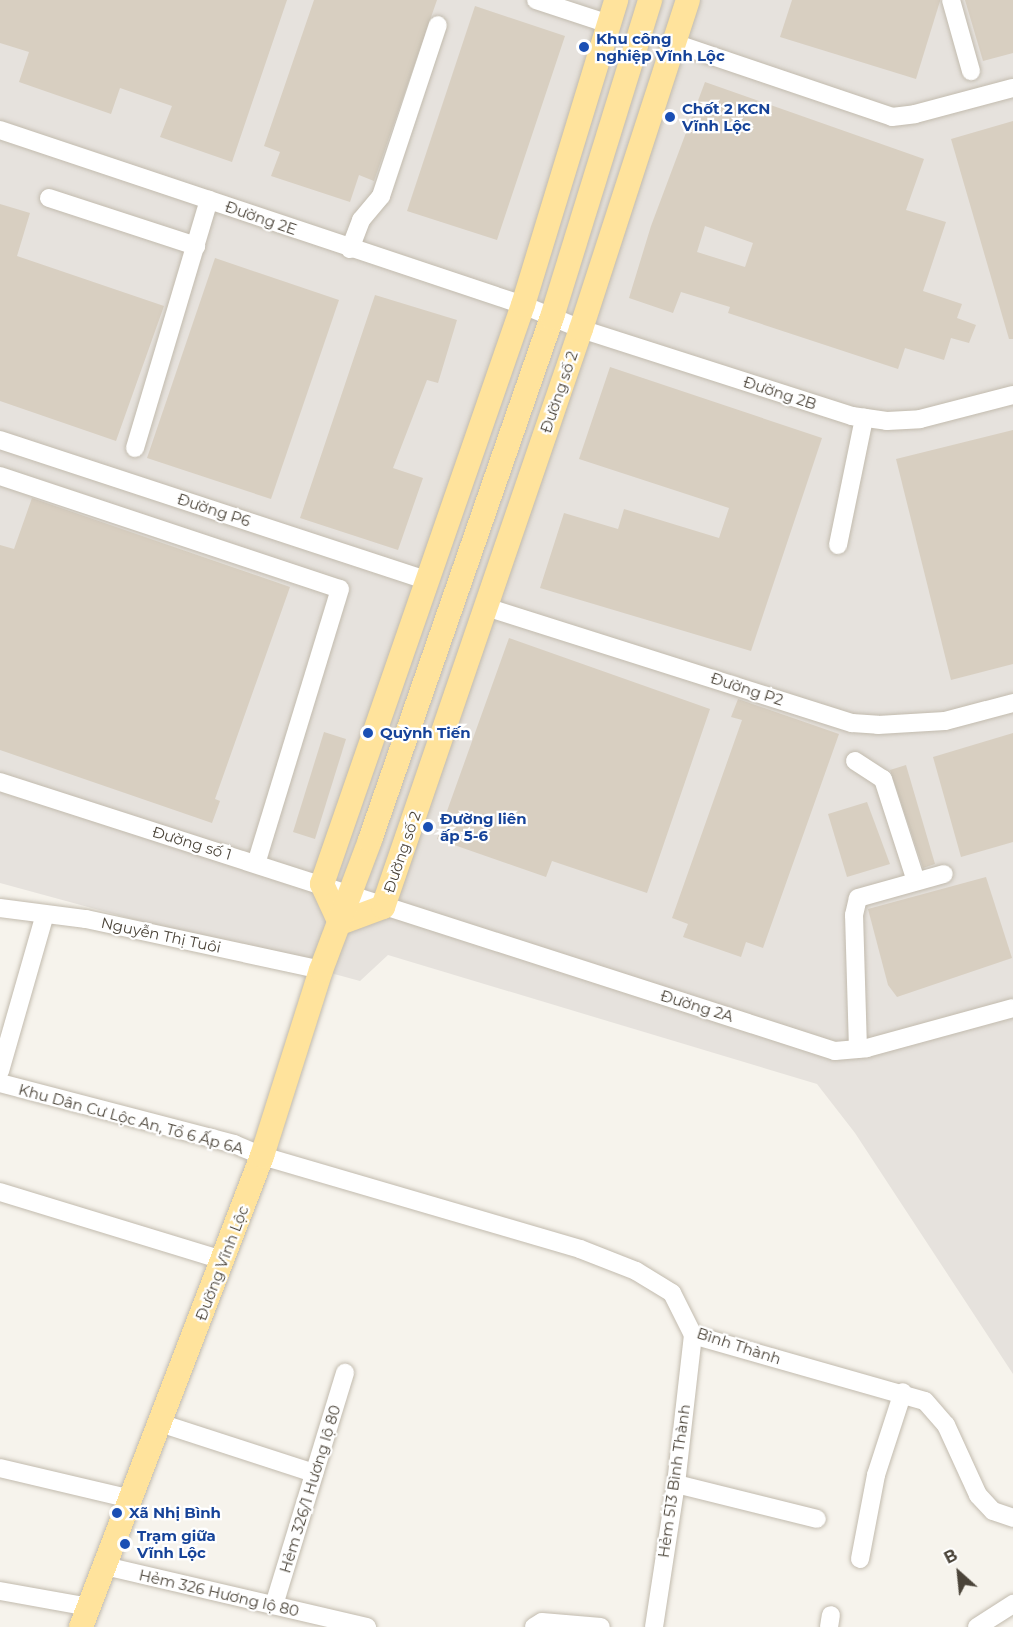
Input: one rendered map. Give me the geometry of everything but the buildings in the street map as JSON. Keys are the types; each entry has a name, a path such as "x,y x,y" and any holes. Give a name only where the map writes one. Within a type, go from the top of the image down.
{"main road":[{"path":"340,923 322,884 523,305 616,0"},
{"name":"Đường số 2","path":"348,894 552,317 650,0"},
{"name":"Đường số 2","path":"340,923 383,908 581,329 688,0"},
{"name":"Đường Vĩnh Lộc","path":"85,1617 262,1156 321,970 340,923 348,894"}],"street":[{"path":"536,0 609,24"},
{"path":"951,0 971,71"},
{"path":"350,249 361,220 381,196 438,25"},
{"path":"674,43 892,117 915,114 1013,88"},
{"name":"Đường 2E","path":"0,130 523,305 552,317"},
{"path":"50,198 196,246"},
{"path":"135,448 209,200"},
{"name":"Đường 2B","path":"552,317 581,329 864,418 887,421 920,419 1013,395"},
{"path":"838,545 864,418"},
{"name":"Đường P6","path":"0,440 428,581"},
{"path":"0,476 340,589 256,862"},
{"name":"Đường P2","path":"486,606 852,723 945,721 1013,703"},
{"path":"855,761 883,779 916,880"},
{"name":"Đường số 1","path":"0,782 256,862 383,908"},
{"path":"858,1049 856,901 862,895 944,874"},
{"name":"Nguyễn Thị Tuôi","path":"0,908 45,914 321,970"},
{"name":"Đường 2A","path":"383,908 835,1051 858,1049 1013,1008"},
{"path":"0,1071 45,914"},
{"name":"Khu Dân Cư Lộc An, Tổ 6 Ấp 6A","path":"0,1083 234,1144 262,1156"},
{"name":"Bình Thành","path":"262,1156 575,1247 636,1270 672,1293 693,1335 903,1392 934,1408 946,1425 978,1495 993,1510 1013,1518"},
{"path":"0,1192 223,1260"},
{"name":"Hẻm 513 Bình Thành","path":"654,1627 676,1484 693,1335"},
{"name":"Hẻm 326/1 Hương lộ 80","path":"274,1605 345,1373"},
{"path":"860,1559 876,1475 903,1392"},
{"path":"160,1423 314,1473"},
{"path":"0,1468 131,1500"},
{"path":"676,1484 817,1519"},
{"name":"Hẻm 326 Hương lộ 80","path":"105,1566 367,1627"},
{"path":"0,1591 85,1617"},
{"path":"977,1627 1013,1604"},
{"path":"534,1627 542,1622 601,1627"}],"shaded area":[{"name":"Khu công nghiệp Vĩnh Lộc","path":"0,0 1013,0 1013,1374 855,1133 817,1084 388,955 360,981 0,883"}],"place":[{"name":"Khu công nghiệp Vĩnh Lộc","path":"584,47"},
{"name":"Chốt 2 KCN Vĩnh Lộc","path":"670,117"},
{"name":"Quỳnh Tiến","path":"368,733"},
{"name":"Đường liên ấp 5-6","path":"428,827"},
{"name":"Xã Nhị Bình","path":"117,1513"},
{"name":"Trạm giữa Vĩnh Lộc","path":"125,1544"}]}
